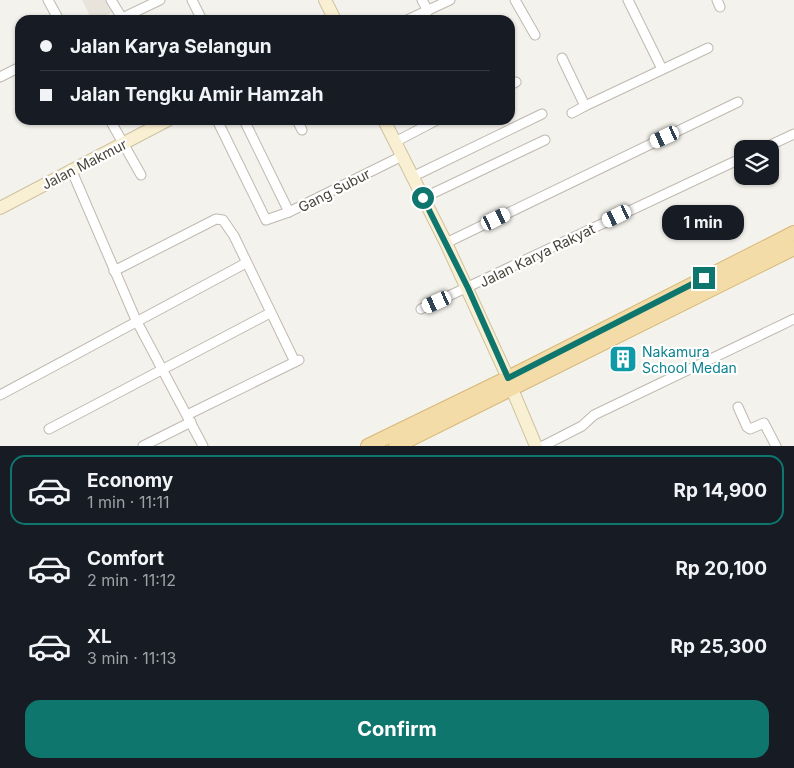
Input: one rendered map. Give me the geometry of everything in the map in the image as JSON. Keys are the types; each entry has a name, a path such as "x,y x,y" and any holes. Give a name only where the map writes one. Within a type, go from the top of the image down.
{"main road":[{"path":"725,276 794,233"},
{"path":"396,446 510,383 725,276 794,248"},
{"path":"368,446 510,383"}],"street":[{"path":"48,0 56,15"},
{"path":"112,0 118,15"},
{"path":"128,15 160,0"},
{"path":"192,0 200,15"},
{"path":"325,0 332,15"},
{"path":"422,0 428,11"},
{"path":"419,15 450,0"},
{"path":"515,0 535,36"},
{"path":"628,0 662,69"},
{"path":"572,112 708,48"},
{"path":"562,58 584,106"},
{"path":"0,77 15,70"},
{"path":"446,243 738,102"},
{"path":"412,177 542,114"},
{"path":"112,125 141,175"},
{"name":"Jalan Makmur","path":"0,208 158,125"},
{"name":"Gang Subur","path":"219,125 266,220 289,212 402,156"},
{"path":"246,125 289,212"},
{"path":"300,125 302,130"},
{"path":"386,125 468,288 536,446"},
{"path":"395,142 427,125"},
{"path":"779,141 794,134"},
{"path":"423,198 544,140"},
{"name":"Jalan Karya Rakyat","path":"421,309 734,162"},
{"path":"72,169 136,320 203,446"},
{"path":"114,271 218,219 226,222 270,314 298,361 189,419 143,446"},
{"path":"0,395 136,320 246,263"},
{"path":"49,429 270,314"},
{"path":"543,446 582,426 594,415 794,319"},
{"path":"738,407 747,427 750,429 764,423 776,446"}],"shaded area":[{"path":"82,0 111,0 116,10 106,15 90,15"}],"place":[{"name":"Nakamura School Medan","path":"623,359"}],"route":[{"path":"423,198 468,288 508,378 704,278"}]}
